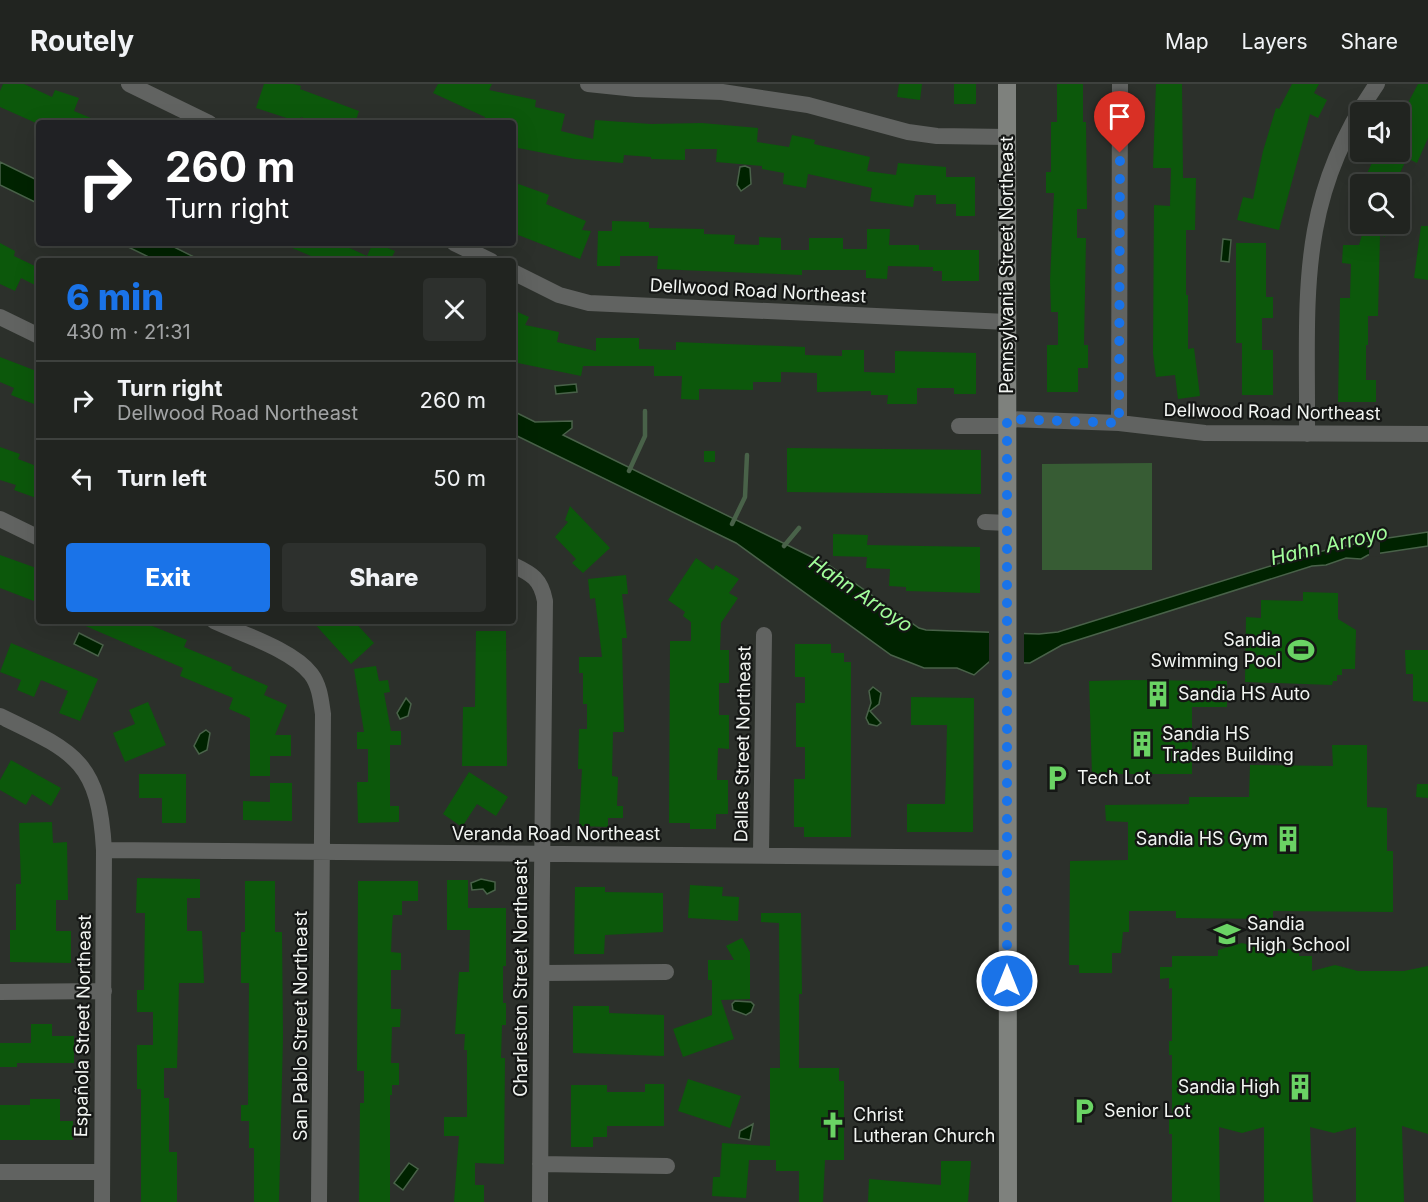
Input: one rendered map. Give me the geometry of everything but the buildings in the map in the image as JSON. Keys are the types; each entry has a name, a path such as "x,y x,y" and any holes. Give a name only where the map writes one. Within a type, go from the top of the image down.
{"street":[{"path":"129,84 203,120"},
{"path":"588,84 636,89 722,92 808,105 908,132 937,136 1007,137"},
{"name":"Pennsylvania Street Northeast","path":"1007,84 1008,1202"},
{"path":"1119,423 1120,84"},
{"path":"1307,434 1306,308 1311,243 1329,172 1357,112 1377,84"},
{"path":"460,246 484,258"},
{"name":"Dellwood Road Northeast","path":"516,273 559,294 589,303 1007,322"},
{"path":"0,317 36,335"},
{"name":"Dellwood Road Northeast","path":"959,426 1007,423 1119,423 1205,434 1428,434"},
{"path":"0,519 36,537"},
{"path":"985,522 1008,523"},
{"name":"Charleston Street Northeast","path":"516,566 535,576 543,587 545,601 541,855 543,973 540,1202"},
{"name":"San Pablo Street Northeast","path":"221,624 287,654 311,674 320,691 323,714 319,1202"},
{"name":"Dallas Street Northeast","path":"761,854 764,635"},
{"name":"Española Street Northeast","path":"0,716 49,740 73,756 91,779 102,815 104,850 102,1202"},
{"name":"Veranda Road Northeast","path":"104,850 541,855 761,854 1007,858"},
{"path":"543,973 666,972"},
{"path":"0,992 104,991"},
{"path":"540,1164 667,1166"},
{"path":"0,1172 102,1172"}],"shaded area":[{"path":"1152,463 1152,570 1042,570 1042,464"}],"water":[{"path":"0,162 36,180 36,203 0,185"},
{"path":"740,167 750,168 751,184 741,191 737,185"},
{"path":"1223,239 1231,240 1229,262 1221,261"},
{"path":"126,246 172,246 196,258 151,258"},
{"path":"576,384 577,392 556,394 555,386"},
{"name":"Hahn Arroyo","path":"516,412 535,422 572,421 572,428 563,435 830,566 919,628 926,630 1039,634 1058,632 1309,554 1368,541 1428,532 1428,546 1368,555 1361,559 1346,558 1326,565 1312,566 1062,645 1030,663 989,662 974,675 957,668 924,668 891,655 736,543 516,435"},
{"path":"79,633 103,645 98,656 74,644"},
{"path":"873,687 881,693 879,704 870,711 881,723 877,726 869,724 866,718 871,703 869,691"},
{"path":"406,698 411,704 408,716 400,719 397,713"},
{"path":"206,730 210,733 207,750 199,754 194,746 200,734"},
{"path":"481,879 495,882 495,890 487,894 483,889 472,890 471,883"},
{"path":"735,1001 751,1002 754,1005 751,1012 746,1015 733,1010 732,1004"},
{"path":"753,1124 750,1140 739,1138 740,1131"},
{"path":"409,1163 418,1169 403,1190 394,1183"}],"pier":[{"path":"1380,536 1380,556 1369,557 1369,538"},
{"path":"989,630 1024,630 1024,665 989,665"}],"waterway":[{"path":"629,471 645,436 645,411"},
{"path":"732,524 745,497 747,455"},
{"path":"784,546 799,528"}],"place":[{"name":"Sandia Swimming Pool","path":"1301,650"},
{"name":"Sandia HS Auto","path":"1158,694"},
{"name":"Sandia HS Trades Building","path":"1142,744"},
{"name":"Tech Lot","path":"1057,778"},
{"name":"Sandia HS Gym","path":"1288,839"},
{"name":"Sandia High School","path":"1227,934"},
{"name":"Sandia High","path":"1300,1087"},
{"name":"Senior Lot","path":"1084,1111"},
{"name":"Christ Lutheran Church","path":"833,1125"}],"route":[{"path":"1007,981 1007,419 1119,423 1120,153"}]}
